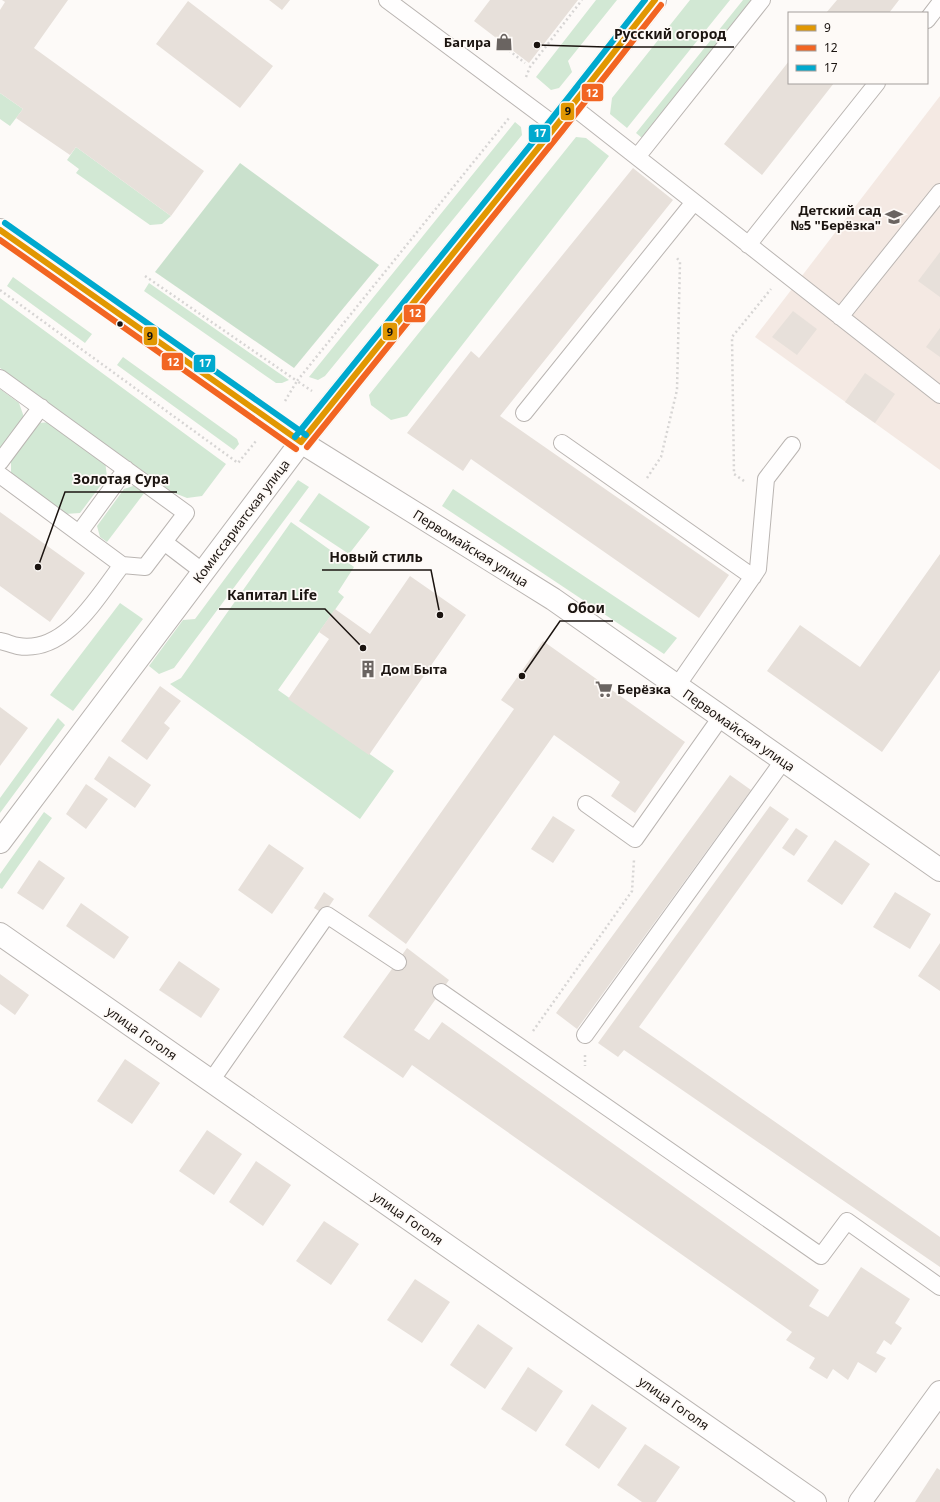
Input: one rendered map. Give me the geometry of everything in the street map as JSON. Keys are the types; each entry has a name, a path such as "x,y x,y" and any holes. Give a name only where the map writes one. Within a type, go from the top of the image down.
{"street":[{"name":"Комиссариатская улица","path":"0,842 202,571 301,442 556,126 655,0"},
{"name":"Первомайская улица","path":"0,230 271,422 553,599 940,870"},
{"name":"улица Гоголя","path":"0,934 815,1502"},
{"path":"860,1502 940,1392"}],"lane":[{"path":"387,0 556,126"},
{"path":"637,157 762,0"},
{"path":"928,19 940,3"},
{"path":"748,244 876,84"},
{"path":"572,106 940,394"},
{"path":"840,317 940,192"},
{"path":"524,413 694,202"},
{"path":"0,378 186,513 145,567 122,565 0,475"},
{"path":"0,462 41,407"},
{"path":"562,443 753,577"},
{"path":"678,686 758,570 766,479 792,445"},
{"path":"79,533 126,469"},
{"path":"164,542 202,571"},
{"path":"0,640 18,646 40,646 55,640 71,629 122,565"},
{"path":"586,804 635,839 722,717"},
{"path":"585,1035 783,761"},
{"path":"211,1081 327,915 398,962"},
{"path":"441,992 821,1256 847,1221 940,1287"}],"path":[{"path":"0,290 238,463 271,422 297,381 512,114 530,67 582,0"},
{"path":"503,44 502,45 525,63"},
{"path":"635,495 661,457 677,390 680,262 665,237"},
{"path":"764,494 734,474 732,337 784,273"},
{"path":"145,276 297,381"},
{"path":"521,1048 632,891 635,839"}],"shaded area":[{"name":"Детский сад №5 \"Берёзка\"","path":"940,96 940,470 755,337"}],"green space":[{"path":"596,0 617,0 568,61 572,72 559,88 551,90 536,77"},
{"path":"690,0 730,0 627,128 610,114 612,98"},
{"path":"743,0 753,0 642,138 636,133"},
{"path":"0,93 23,109 10,126 0,119"},
{"path":"515,122 521,127 522,135 325,376 318,380 309,377"},
{"path":"576,137 586,138 609,156 407,416 391,420 371,405 369,395"},
{"path":"76,147 171,216 162,224 150,225 76,173 79,169 67,160"},
{"path":"240,163 379,265 294,368 155,272"},
{"path":"13,277 92,334 85,343 7,286"},
{"path":"149,283 289,380 282,383 276,383 144,291"},
{"path":"0,298 226,464 202,496 187,498 172,492 0,368"},
{"path":"123,357 237,439 239,444 234,450 117,365"},
{"path":"0,389 19,403 25,420 0,451"},
{"path":"52,422 105,460 107,477 80,513 65,514 11,475 11,459 38,423"},
{"path":"298,480 309,487 174,668 159,674 149,666 183,620 195,619"},
{"path":"136,485 145,492 107,542 100,537 97,526 124,489"},
{"path":"453,489 677,638 664,654 442,506"},
{"path":"319,493 370,527 349,554 299,521"},
{"path":"291,522 354,567 338,592 344,597 278,690 394,771 360,819 170,684 181,678"},
{"path":"120,603 143,619 73,711 50,695"},
{"path":"58,718 65,725 0,813 0,798"},
{"path":"44,812 52,818 2,889 0,888 0,874"}],"building":[{"path":"2,0 68,0 34,48 204,171 171,216 76,147 70,155 16,118 23,109 0,93 0,10 5,2"},
{"path":"269,0 290,0 282,10"},
{"path":"490,0 578,0 529,63 474,21"},
{"path":"837,0 899,0 890,12 827,12"},
{"path":"188,1 273,66 240,108 156,44"},
{"path":"788,62 788,84 833,84 762,175 724,144"},
{"path":"633,168 673,200 500,416 729,575 699,618 471,459 463,471 407,433 471,351 479,358"},
{"path":"940,252 940,297 918,281"},
{"path":"793,311 817,329 797,355 772,337"},
{"path":"940,328 940,357 926,347"},
{"path":"865,373 895,394 875,423 845,402"},
{"path":"0,512 85,573 50,622 0,586"},
{"path":"940,554 940,670 882,752 767,671 800,625 860,667"},
{"name":"Дом Быта","path":"410,576 466,615 369,755 288,699 329,639 319,632 335,609 370,634"},
{"path":"543,641 685,742 635,813 611,796 620,782 554,735 406,944 368,916 514,709 501,700"},
{"path":"160,686 181,701 164,723 170,728 147,760 121,741"},
{"path":"0,707 28,728 0,766"},
{"path":"109,756 151,785 135,808 94,779"},
{"path":"730,775 751,790 577,1029 556,1013"},
{"path":"86,784 108,799 86,829 66,814"},
{"path":"770,806 789,819 639,1027 940,1237 940,1267 624,1050 618,1057 598,1043"},
{"path":"553,816 575,830 553,863 531,849"},
{"path":"796,828 808,836 794,856 782,848"},
{"path":"835,840 870,864 842,905 807,881"},
{"path":"269,844 304,868 272,914 238,890"},
{"path":"39,860 65,878 43,910 17,893"},
{"path":"324,892 334,899 324,914 314,908"},
{"path":"895,892 931,914 910,949 873,927"},
{"path":"81,903 129,937 114,959 66,926"},
{"path":"940,943 940,991 918,976"},
{"path":"407,948 449,980 414,1030 429,1040 442,1022 819,1290 809,1306 828,1317 861,1267 910,1299 895,1323 902,1328 891,1345 884,1340 876,1353 886,1358 876,1373 858,1362 848,1380 833,1369 827,1379 809,1368 815,1358 786,1340 792,1332 412,1065 403,1078 343,1037"},
{"path":"179,961 220,989 201,1018 159,990"},
{"path":"0,974 29,995 15,1015 0,1004"},
{"path":"125,1059 160,1083 132,1124 97,1101"},
{"path":"207,1130 242,1154 214,1195 179,1171"},
{"path":"256,1161 291,1185 263,1226 229,1202"},
{"path":"324,1221 359,1244 331,1285 296,1261"},
{"path":"415,1279 450,1302 422,1343 387,1320"},
{"path":"478,1324 513,1348 485,1389 450,1365"},
{"path":"528,1367 563,1391 536,1432 501,1409"},
{"path":"592,1404 627,1428 599,1469 565,1445"},
{"path":"645,1444 680,1467 656,1502 642,1502 617,1485"},
{"path":"937,1468 940,1470 940,1502 915,1502"}],"transit line":[{"name":"17","path":"295,437 550,121 645,0"},
{"name":"9","path":"301,442 556,126 655,0"},
{"name":"12","path":"307,447 562,131 661,5"},
{"name":"17","path":"5,223 306,435"},
{"name":"9","path":"0,230 301,442"},
{"name":"12","path":"0,240 296,449"}],"place":[{"name":"Багира","path":"504,42"},
{"name":"Русский огород","path":"537,45"},
{"name":"Детский сад №5 \"Берёзка\"","path":"894,217"},
{"name":"Золотая Сура","path":"38,567"},
{"name":"Новый стиль","path":"440,615"},
{"name":"Капитал Life","path":"363,648"},
{"name":"Дом Быта","path":"368,669"},
{"name":"Обои","path":"522,676"},
{"name":"Берёзка","path":"604,689"}]}
